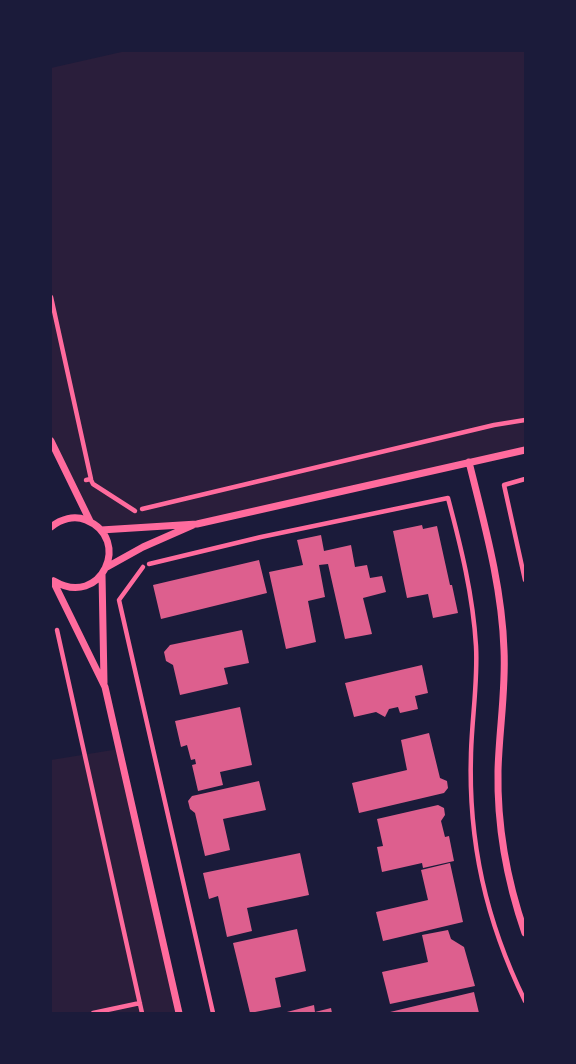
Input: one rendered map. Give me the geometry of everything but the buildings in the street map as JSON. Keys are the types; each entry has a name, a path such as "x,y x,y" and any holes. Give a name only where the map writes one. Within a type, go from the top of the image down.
{"street":[{"path":"51,441 90,522"},
{"path":"101,530 197,524 525,450"},
{"path":"469,462 494,572 503,632 505,684 498,773 500,824 509,878 525,933"},
{"path":"51,527 63,519 90,522 101,530 109,547 104,570 104,687 178,1013"},
{"path":"52,580 70,588 88,586 104,570 144,547 197,524"},
{"path":"52,580 104,687"}],"path":[{"path":"51,297 88,480 135,511 494,425 525,420"},
{"path":"525,479 504,485 525,580"},
{"path":"145,565 261,537 448,498 465,564 477,648 470,798 478,860 489,915 525,1001"},
{"path":"135,511 136,518"},
{"path":"146,558 145,565 119,600 213,1013"},
{"path":"56,626 142,1013"},
{"path":"93,1013 140,1003"}],"shaded area":[{"path":"126,51 525,51 525,450 197,524 101,530 90,521 51,441 51,68"},
{"path":"119,749 179,1013 51,1013 51,760"}]}
